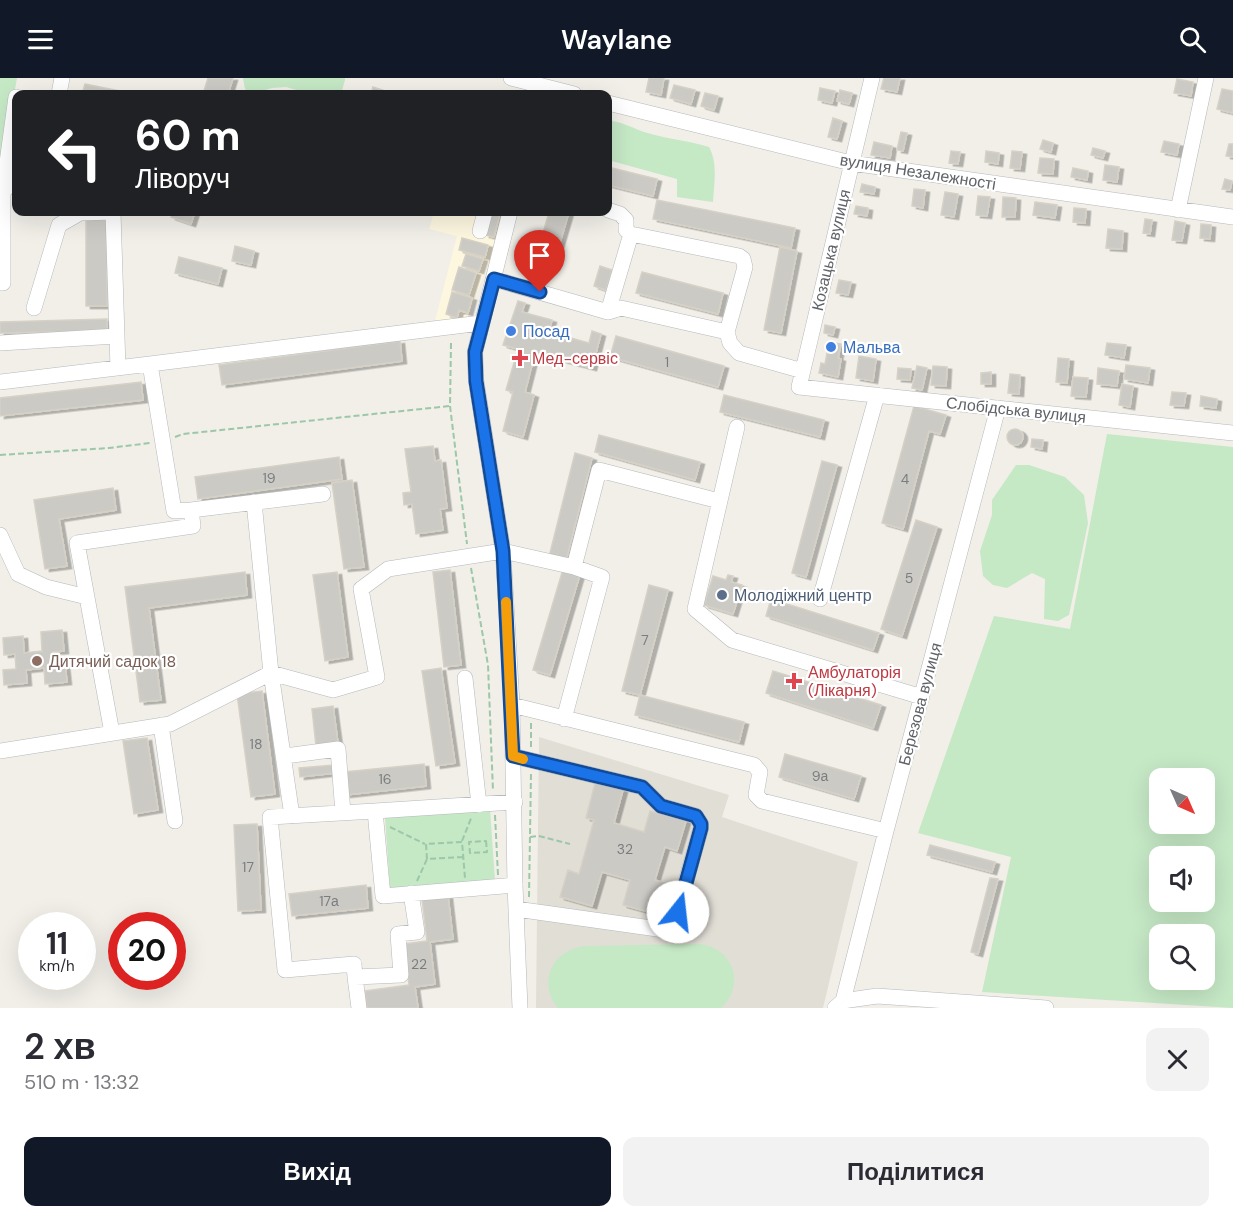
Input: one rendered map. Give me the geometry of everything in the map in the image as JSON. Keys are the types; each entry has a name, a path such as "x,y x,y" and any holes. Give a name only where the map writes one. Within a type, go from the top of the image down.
{"street":[{"path":"511,78 558,90"},
{"name":"Козацька вулиця","path":"799,387 872,78"},
{"path":"1178,210 1206,78"},
{"name":"вулиця Незалежності","path":"612,104 851,163 1233,217"},
{"path":"0,283 3,283 3,192 12,126"},
{"path":"3,192 12,182"},
{"path":"612,211 620,214 626,220 626,230 631,234 739,256 743,259 745,267 727,332 730,343 739,353 803,371"},
{"path":"34,308 59,225 75,216"},
{"path":"113,216 118,368"},
{"path":"480,231 484,216"},
{"path":"509,216 475,352 476,381 503,551 512,705 515,885 523,910 520,1008"},
{"path":"608,312 631,234"},
{"path":"494,279 608,312 621,308 727,332"},
{"path":"0,382 481,324"},
{"path":"0,343 117,336"},
{"path":"150,364 174,511 323,494"},
{"name":"Слобідська вулиця","path":"799,387 1233,433"},
{"path":"819,599 876,395"},
{"name":"Березова вулиця","path":"839,1004 998,408"},
{"path":"737,427 695,609 732,640 922,697"},
{"path":"574,567 599,470 719,501"},
{"path":"254,502 271,673 292,816"},
{"path":"112,733 77,543 193,526 191,510"},
{"path":"0,535 18,574 45,587 87,597"},
{"path":"0,751 170,723 271,673 333,690 377,677 361,589 388,569 503,551 574,567 602,577 564,719"},
{"path":"465,678 483,805"},
{"path":"512,705 754,765 760,772 756,795 762,801 886,831"},
{"path":"161,725 175,821"},
{"path":"285,756 338,749 343,813"},
{"path":"513,756 642,787 658,805 696,816 701,824 672,931 523,910"},
{"path":"359,1008 354,964 285,970 270,818 343,813 376,816 515,802"},
{"path":"376,816 383,896 515,885"},
{"path":"355,977 401,975 398,934 417,932 411,893"},
{"path":"839,1004 877,1002 1046,1008"}],"path":[{"path":"451,343 450,406 468,555 488,665 483,805 499,887"},
{"path":"0,454 109,448 162,441 183,434 450,406"},
{"path":"531,711 531,756"},
{"path":"523,910 530,837 531,768"},
{"path":"466,889 462,842 483,805"},
{"path":"376,816 426,844 462,842"},
{"path":"530,837 539,836 570,844"},
{"path":"486,841 487,852 470,853 470,848 469,842 486,841"},
{"path":"411,893 427,859 426,844"},
{"path":"463,849 470,848"},
{"path":"427,859 463,856"}],"shaded area":[{"path":"433,216 502,216 493,251 466,321 435,321 457,236 429,229"},
{"path":"539,737 729,795 722,817 858,862 823,1008 536,1008"}],"green space":[{"path":"0,78 17,78 15,90 12,90 12,106 0,174"},
{"path":"243,78 345,78 342,90 296,90 286,87 265,90 245,89"},
{"path":"612,121 644,132 709,147 714,167 713,202 677,197 677,179 612,161"},
{"path":"1107,434 1233,447 1233,1008 982,992 1011,857 918,833 994,616 1070,629"},
{"path":"1016,465 1029,465 1065,477 1084,495 1088,523 1069,615 1058,621 1044,619 1045,579 1032,573 1007,588 993,585 983,576 980,551 992,515 992,500"},
{"path":"490,809 495,881 390,889 385,817"},
{"path":"699,944 720,952 732,968 733,988 721,1008 558,1008 552,998 549,988 551,969 563,954 573,949 584,946"}],"building":[{"path":"208,78 233,78 229,90 204,90"},
{"path":"649,78 664,78 661,95 646,92"},
{"path":"884,78 900,78 897,92 881,89"},
{"path":"1177,79 1193,82 1191,96 1174,93"},
{"path":"85,84 115,90 83,90"},
{"path":"674,85 695,90 691,104 670,98"},
{"path":"820,88 835,91 832,103 818,100"},
{"path":"1222,89 1233,91 1233,113 1217,109"},
{"path":"840,90 852,93 849,104 837,101"},
{"path":"705,93 718,96 714,110 701,106"},
{"path":"833,118 842,121 837,139 828,137"},
{"path":"901,132 907,133 903,151 897,150"},
{"path":"1043,140 1053,143 1051,152 1040,149"},
{"path":"1164,141 1179,144 1177,155 1161,152"},
{"path":"874,142 892,146 890,158 871,155"},
{"path":"1229,144 1233,144 1233,157 1226,156"},
{"path":"1093,148 1105,151 1103,158 1091,155"},
{"path":"951,151 960,152 958,164 949,163"},
{"path":"986,151 999,153 998,164 985,162"},
{"path":"1012,151 1022,152 1020,169 1010,168"},
{"path":"1040,158 1054,159 1053,174 1038,173"},
{"path":"1105,165 1119,167 1117,182 1103,180"},
{"path":"612,168 657,179 653,196 612,186"},
{"path":"1073,168 1088,171 1087,180 1071,177"},
{"path":"1225,179 1232,181 1230,190 1222,189"},
{"path":"862,184 875,187 874,194 860,192"},
{"path":"914,189 925,190 923,208 912,206"},
{"path":"945,192 958,194 954,217 941,215"},
{"path":"978,196 990,197 987,216 976,215"},
{"path":"1003,197 1016,198 1015,217 1002,217"},
{"path":"657,200 795,228 791,248 653,219"},
{"path":"1035,202 1057,205 1055,218 1033,215"},
{"path":"856,206 868,208 867,216 854,214"},
{"path":"1074,208 1086,209 1085,223 1073,222"},
{"path":"171,216 194,216 191,224"},
{"path":"489,216 499,216 494,237 485,235"},
{"path":"548,216 568,216 554,263 536,258"},
{"path":"1145,219 1152,220 1150,234 1143,233"},
{"path":"86,220 107,220 107,306 86,306"},
{"path":"1175,221 1185,223 1182,241 1172,240"},
{"path":"1201,224 1211,225 1210,239 1200,238"},
{"path":"1108,229 1123,231 1122,249 1106,248"},
{"path":"462,238 488,245 485,257 459,250"},
{"path":"235,246 254,251 251,265 232,261"},
{"path":"780,247 797,251 781,333 764,330"},
{"path":"466,254 483,259 479,271 462,266"},
{"path":"179,257 222,268 218,284 175,273"},
{"path":"600,266 612,270 606,290 594,286"},
{"path":"459,267 476,273 469,295 452,290"},
{"path":"642,272 723,293 718,314 636,293"},
{"path":"839,280 851,282 848,295 836,293"},
{"path":"452,292 472,298 468,313 459,310 457,318 446,314"},
{"path":"518,301 525,303 522,312 552,320 549,332 589,343 592,331 601,334 592,368 535,353 525,392 534,395 523,437 503,431 513,392 506,390 518,349 503,345"},
{"path":"107,319 107,331 0,333 0,322"},
{"path":"825,325 835,327 833,335 824,333"},
{"path":"616,336 724,366 718,387 610,357"},
{"path":"400,341 402,361 222,385 219,365"},
{"path":"829,342 841,344 838,377 819,373 821,363 825,364"},
{"path":"1107,343 1126,345 1124,358 1105,355"},
{"path":"859,356 876,359 873,381 856,378"},
{"path":"1058,358 1069,359 1067,383 1056,382"},
{"path":"1126,365 1150,368 1148,383 1124,379"},
{"path":"917,366 927,368 922,390 912,388"},
{"path":"933,366 947,367 946,386 931,385"},
{"path":"898,368 911,369 910,380 897,379"},
{"path":"1098,368 1119,371 1117,386 1097,384"},
{"path":"991,372 991,384 981,384 981,373"},
{"path":"1010,374 1020,375 1019,394 1008,393"},
{"path":"1073,377 1088,378 1086,397 1071,396"},
{"path":"141,382 143,400 0,416 0,398"},
{"path":"1122,384 1133,386 1130,407 1119,405"},
{"path":"1172,392 1186,393 1184,406 1170,405"},
{"path":"724,395 824,420 820,437 720,412"},
{"path":"1201,396 1217,399 1216,408 1200,406"},
{"path":"914,406 946,415 940,434 929,431 903,529 882,523"},
{"path":"1012,429 1018,429 1023,437 1021,443 1012,445 1007,440 1007,434"},
{"path":"599,435 700,462 695,480 595,452"},
{"path":"1032,439 1043,440 1042,449 1031,447"},
{"path":"433,446 435,461 441,460 447,508 440,509 443,530 416,534 412,504 404,505 403,493 411,492 405,449"},
{"path":"575,453 592,458 566,561 549,557"},
{"path":"339,457 342,479 198,499 195,477"},
{"path":"822,461 837,465 806,577 792,573"},
{"path":"352,480 364,567 344,569 332,483"},
{"path":"113,488 116,510 59,519 67,566 45,569 34,500"},
{"path":"916,520 937,527 902,636 881,629"},
{"path":"564,566 581,571 550,675 533,670"},
{"path":"450,570 461,665 444,667 433,572"},
{"path":"245,572 247,595 149,608 161,700 140,702 125,587"},
{"path":"337,572 348,657 325,661 313,575"},
{"path":"728,575 733,576 731,582 742,585 733,614 704,605 713,576 726,580"},
{"path":"649,585 668,590 640,695 622,691"},
{"path":"771,599 879,633 873,650 766,616"},
{"path":"62,630 64,651 52,652 53,665 65,664 67,682 45,684 44,668 26,670 27,683 4,685 3,670 16,669 15,654 4,655 3,638 23,636 24,653 42,651 41,632"},
{"path":"441,668 455,763 436,766 422,671"},
{"path":"773,671 881,705 873,728 766,693"},
{"path":"262,691 275,794 251,797 237,694"},
{"path":"640,695 744,722 739,742 635,715"},
{"path":"333,706 338,743 316,746 312,709"},
{"path":"147,738 158,810 134,814 123,741"},
{"path":"785,754 861,776 854,799 779,777"},
{"path":"424,764 426,786 346,795 344,772"},
{"path":"334,765 335,773 300,777 299,768"},
{"path":"595,783 623,790 614,823 644,832 650,811 686,821 677,851 665,847 655,880 668,884 660,915 623,905 630,880 602,872 592,906 560,897 568,870 579,874 594,820 586,818"},
{"path":"257,824 261,910 238,911 234,825"},
{"path":"930,845 995,862 992,872 927,855"},
{"path":"990,878 998,879 978,954 971,952"},
{"path":"366,885 368,908 292,916 289,894"},
{"path":"448,896 453,939 430,942 435,984 415,987 418,1008 367,1008 365,991 409,985 404,944 427,941 422,899"}],"slow traffic":[{"path":"506,602 513,756 523,759"}],"place":[{"name":"Посад","path":"511,331"},
{"name":"Мальва","path":"831,347"},
{"name":"Мед-сервіс","path":"520,358"},
{"name":"Молодіжний центр","path":"722,595"},
{"name":"Дитячий садок 18","path":"37,661"},
{"name":"Амбулаторія (Лікарня)","path":"794,681"}],"route":[{"path":"540,292 494,279 475,352 476,381 503,551 513,756 642,787 661,806 696,816 701,828 678,912"}]}
